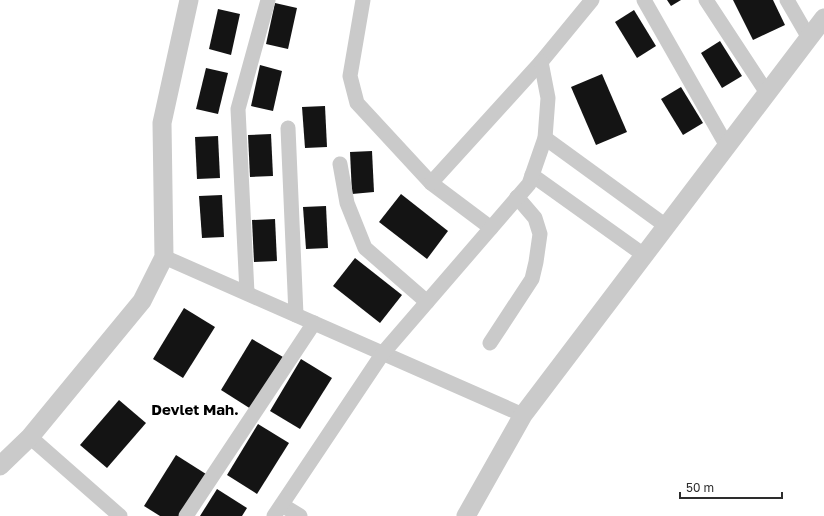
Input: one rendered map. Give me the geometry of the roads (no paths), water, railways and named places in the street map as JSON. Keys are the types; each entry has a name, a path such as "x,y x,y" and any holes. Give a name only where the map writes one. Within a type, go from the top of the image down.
{"street":[{"path":"0,466 30,438 142,301 164,257 162,123 189,0"},
{"path":"247,293 238,109 268,0"},
{"path":"363,0 350,76 357,103 431,183 491,228"},
{"path":"431,183 542,62 592,0"},
{"path":"644,0 727,146"},
{"path":"706,0 767,93"},
{"path":"787,0 809,38"},
{"path":"466,516 523,415 824,18"},
{"path":"300,516 278,510 383,353 528,184 545,138 548,98 542,62"},
{"path":"288,128 296,315"},
{"path":"545,138 666,226"},
{"path":"340,164 347,203 365,248 427,302"},
{"path":"532,175 644,255"},
{"path":"490,343 532,279 538,248 540,234 535,218 517,197"},
{"path":"164,257 523,415"},
{"path":"186,516 314,323"},
{"path":"30,438 120,516"}],"district":[{"name":"Devlet Mah.","path":"195,409"}]}
